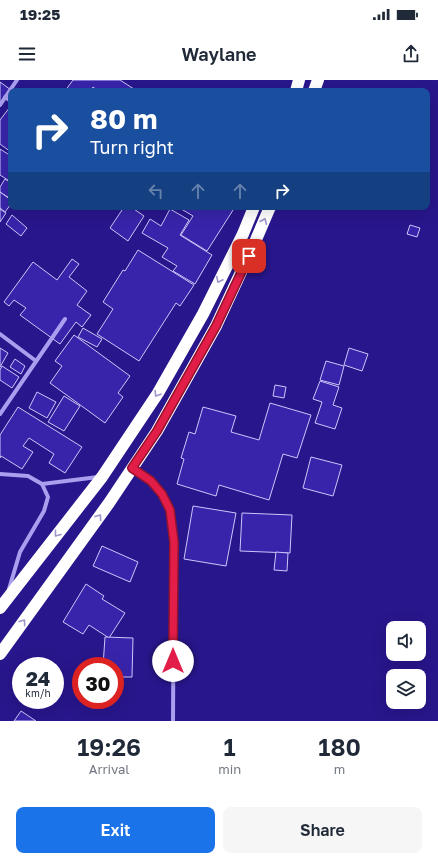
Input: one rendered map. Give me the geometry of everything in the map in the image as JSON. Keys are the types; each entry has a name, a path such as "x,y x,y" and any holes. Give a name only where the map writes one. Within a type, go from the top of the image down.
{"highway":[{"path":"3,605 102,477 158,393 195,327 243,234 253,210"},
{"path":"0,654 110,503 157,431 216,326 256,242 269,210"}],"street":[{"path":"0,105 8,94"},
{"path":"0,414 65,319"},
{"path":"0,334 36,361"},
{"path":"132,468 151,481 162,494 170,510 174,542 173,721"},
{"path":"0,474 28,476 42,484 48,497 44,511 20,552 3,605"},
{"path":"42,484 102,477"}],"building":[{"path":"73,80 120,80 132,88 93,87 67,88"},
{"path":"0,82 8,88 8,95 0,107"},
{"path":"8,110 8,150 0,144 0,120"},
{"path":"0,149 8,154 8,180 0,175"},
{"path":"5,179 8,181 8,197 0,192 0,187"},
{"path":"0,192 8,198 8,208 5,212 0,208"},
{"path":"0,209 6,213 0,222"},
{"path":"122,210 135,210 144,216 128,241 110,228"},
{"path":"169,210 172,210 189,220 180,235 212,255 195,284 173,271 177,266 162,257 168,248 142,233 150,219 161,226"},
{"path":"183,210 233,210 207,251 181,235 193,216"},
{"path":"12,215 27,228 21,236 6,224"},
{"path":"410,225 420,228 417,237 407,234"},
{"path":"138,250 194,285 180,306 176,303 139,361 97,334 113,309 103,302 123,270 125,271"},
{"path":"72,259 79,264 69,277 87,291 77,305 91,315 82,327 76,322 60,344 20,315 26,308 14,300 9,306 4,302 33,262 57,280"},
{"path":"83,328 102,339 97,347 78,337"},
{"path":"74,335 130,376 118,393 123,397 105,423 50,383 62,366 55,361"},
{"path":"0,348 8,353 0,367"},
{"path":"349,348 368,354 362,371 344,365"},
{"path":"15,359 25,366 21,374 10,367"},
{"path":"326,361 344,366 339,385 320,380"},
{"path":"2,366 19,377 12,388 0,380 0,370"},
{"path":"320,381 339,387 333,405 342,408 335,429 315,423 322,402 313,399"},
{"path":"275,385 286,387 284,398 273,396"},
{"path":"37,392 56,402 47,418 29,408"},
{"path":"64,396 80,406 64,431 48,422"},
{"path":"270,403 311,415 297,458 283,454 269,500 219,485 216,496 177,484 184,459 181,458 189,432 195,434 203,407 236,416 231,432 259,440"},
{"path":"18,407 82,447 65,473 49,463 54,454 29,438 23,446 33,452 22,469 1,456 0,458 0,435"},
{"path":"311,457 342,465 333,496 303,488"},
{"path":"193,506 236,513 226,566 184,559"},
{"path":"242,513 292,515 290,553 240,551"},
{"path":"102,546 138,562 130,582 93,566"},
{"path":"276,552 288,553 287,571 274,570"},
{"path":"86,584 104,596 102,599 125,613 109,638 89,625 83,634 63,622"},
{"path":"105,637 133,638 132,677 124,677 124,657 104,657"},
{"path":"21,711 36,721 14,721"}],"route":[{"path":"173,661 174,542 170,510 162,494 151,481 132,468 157,431 216,326 249,256"}]}
